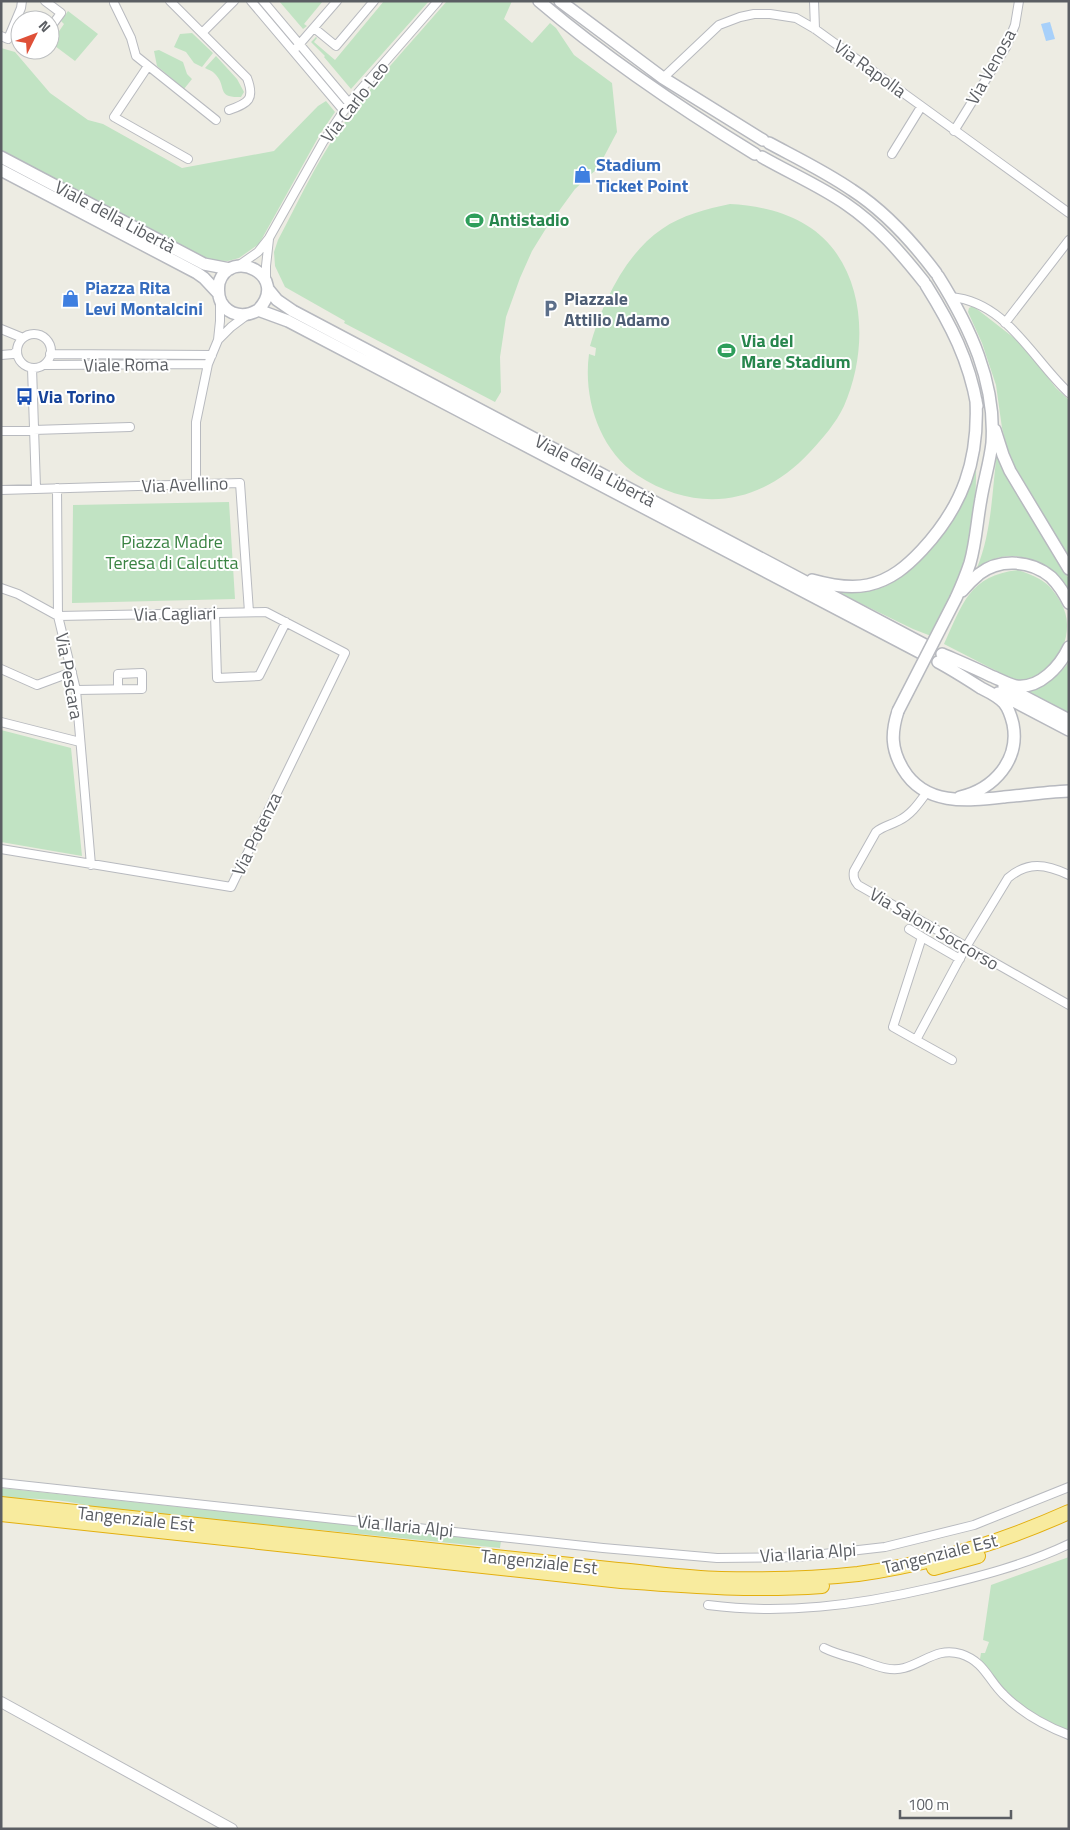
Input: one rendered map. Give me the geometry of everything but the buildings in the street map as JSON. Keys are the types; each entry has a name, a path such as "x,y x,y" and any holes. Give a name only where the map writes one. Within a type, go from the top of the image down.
{"highway":[{"name":"Tangenziale Est","path":"1,1504 618,1570 720,1579 794,1578 857,1574 912,1564 994,1541 1069,1512"},
{"name":"Tangenziale Est","path":"1,1514 612,1580 726,1589 782,1589 851,1583 903,1575 952,1564 994,1551 1069,1522"}],"main road":[{"path":"539,1 592,44 653,89 759,156 846,204 891,242 925,284 947,318 968,368 976,400 983,465 981,498"},
{"path":"560,1 663,78 766,142 853,190 877,208 914,244 937,275 968,328 982,363 997,438 1010,471 1069,569"},
{"path":"653,89 663,78"},
{"path":"759,156 754,149 756,143 766,142"},
{"name":"Viale della Libertà","path":"1,158 204,264 234,268 247,266 255,269 262,274 277,300 292,311 792,574 925,650 288,321 252,313 231,312 225,307 211,284 197,273 1,170"},
{"path":"219,296 221,279 234,268"},
{"path":"925,284 931,287 936,286 939,281 937,275"},
{"path":"252,313 264,305 267,297 267,285"},
{"path":"968,368 982,363"},
{"path":"792,574 836,586 861,587 888,578 912,561 946,521 957,504 975,445 976,400"},
{"path":"991,410 992,443 970,562 956,598 898,711 892,738 893,750 905,773 913,782 926,792 944,798 968,801 1069,791"},
{"path":"956,598 979,574 990,568 1011,563 1027,565 1046,574 1060,587 1069,603"},
{"path":"940,658 1009,684 1024,686 1044,678 1062,661 1069,647"},
{"path":"940,658 1069,720"},
{"path":"940,658 1069,730"},
{"path":"940,658 1004,703 1012,718 1014,729 1014,742 1007,764 994,780 987,786 970,794 944,798"}],"street":[{"path":"1,36 8,39 22,1"},
{"path":"45,1 57,10"},
{"path":"170,1 246,78 250,88 250,98 246,103 229,110"},
{"path":"202,33 234,1"},
{"path":"251,1 344,111"},
{"path":"263,1 349,103"},
{"path":"292,51 300,45 337,1"},
{"path":"314,28 336,46 374,1"},
{"name":"Via Carlo Leo","path":"234,268 258,252 269,238 323,142 349,103 438,1"},
{"path":"814,1 815,29"},
{"name":"Via Venosa","path":"954,131 1006,47 1014,25 1019,1"},
{"path":"113,2 131,38 136,56 216,120"},
{"name":"Via Rapolla","path":"663,78 719,25 754,14 796,18 815,29 1069,213"},
{"path":"148,66 114,117 188,159"},
{"path":"892,154 921,107"},
{"name":"Via Carlo Leo","path":"267,285 266,266 269,238"},
{"path":"1005,323 1069,240"},
{"path":"196,485 196,422 208,364 218,340 219,296"},
{"path":"951,297 965,298 981,305 1021,336 1056,382 1069,393"},
{"path":"218,340 231,327 252,313"},
{"path":"1,329 23,338"},
{"path":"36,488 32,368 21,363 17,351 19,343 23,338 32,334 42,337 49,344 50,354 44,365"},
{"path":"1,355 13,354 17,351"},
{"name":"Viale Roma","path":"50,354 212,355"},
{"name":"Viale Roma","path":"32,368 44,365 208,364"},
{"path":"1,431 130,427"},
{"name":"Via Avellino","path":"1,490 240,483 249,612"},
{"name":"Via Pescara","path":"57,488 58,616 76,690 91,865"},
{"name":"Via Cagliari","path":"1,588 18,594 58,616 266,612 345,653"},
{"path":"215,614 217,678 260,676 286,622"},
{"name":"Via Potenza","path":"1,849 231,887 345,653"},
{"path":"1,669 37,685 72,672"},
{"path":"76,690 118,689"},
{"path":"1,722 80,742"},
{"name":"Via Saloni Soccorso","path":"926,792 918,805 902,820 881,828 876,832 854,871 853,876 858,885 1069,1005"},
{"path":"916,1040 966,947 1008,878 1018,870 1030,866 1042,866 1060,870 1069,875"},
{"path":"909,929 960,959"},
{"path":"922,937 893,1027 952,1060"},
{"name":"Via Ilaria Alpi","path":"1,1482 603,1548 717,1558 797,1557 885,1547 974,1525 1069,1487"},
{"path":"708,1605 773,1610 816,1608 882,1600 984,1576 1069,1544"},
{"path":"824,1648 834,1654 895,1670 912,1666 940,1652 962,1654 983,1667 1003,1694 1014,1705 1030,1716 1069,1735"},
{"path":"1,1702 232,1829"}],"green space":[{"path":"279,1 323,1 304,24 307,26 303,29"},
{"path":"384,1 429,1 351,89 325,56 311,42 316,37 314,42 335,60"},
{"name":"Antistadio","path":"447,1 512,1 504,19 532,43 550,23 556,28 574,55 612,83 617,132 598,168 575,189 532,251 506,317 500,357 501,392 495,402 344,323 345,321 285,287 275,266 274,252 278,240 313,172 337,133 377,82"},
{"path":"68,11 98,34 75,61 60,50 60,30 64,24 61,21"},
{"path":"192,33 213,53 202,67 194,63 186,52 174,47 180,34"},
{"path":"1,48 10,51 10,60 22,60 50,93 88,120 103,124 182,168 274,151 318,106 326,101 335,112 320,134 259,244 239,258 228,261 208,260 1,153"},
{"path":"159,50 183,62 187,74 192,79 184,89 157,66 154,51"},
{"path":"216,56 237,79 244,92 241,97 225,94 216,75 205,68"},
{"name":"Via del Mare Stadium","path":"730,204 774,211 788,216 813,230 834,250 845,267 852,286 857,306 859,347 856,368 844,406 829,430 810,452 791,470 771,483 750,493 728,498 706,499 683,496 660,488 637,475 613,451 596,421 592,405 588,371 589,354 595,356 596,348 590,346 608,297 636,252 662,229 678,220 703,210"},
{"path":"973,306 1023,345 1056,388 1069,400 1069,558 1010,458 1002,428 996,385 982,343 968,312 969,308"},
{"path":"997,452 1001,466 1069,579 1069,591 1050,571 1028,558 1003,557 977,568 989,525"},
{"path":"976,459 975,503 968,550 957,584 931,636 831,589 864,592 882,588 909,571 950,525 961,507"},
{"name":"Piazza Madre Teresa di Calcutta","path":"229,502 235,599 72,603 73,505"},
{"path":"1018,570 1039,578 1049,586 1061,604 1067,624 1064,645 1053,664 1036,677 1016,681 944,644 963,604 978,585 988,578"},
{"path":"1069,662 1069,713 1023,689 1049,682"},
{"path":"1,730 71,748 82,856 1,842"},
{"path":"1,1488 501,1541 500,1548 90,1507 57,1500 1,1497"},
{"path":"1069,1557 1069,1732 1042,1720 1010,1698 980,1659 981,1653 985,1653 989,1642 983,1640 991,1585"}],"water":[{"path":"1050,22 1055,39 1046,41 1041,24"}],"place":[{"name":"Stadium Ticket Point","path":"582,175"},
{"name":"Antistadio","path":"475,220"},
{"name":"Piazza Rita Levi Montalcini","path":"71,298"},
{"name":"Piazzale Attilio Adamo","path":"550,309"},
{"name":"Via del Mare Stadium","path":"727,351"},
{"name":"Via Torino","path":"24,397"}]}
